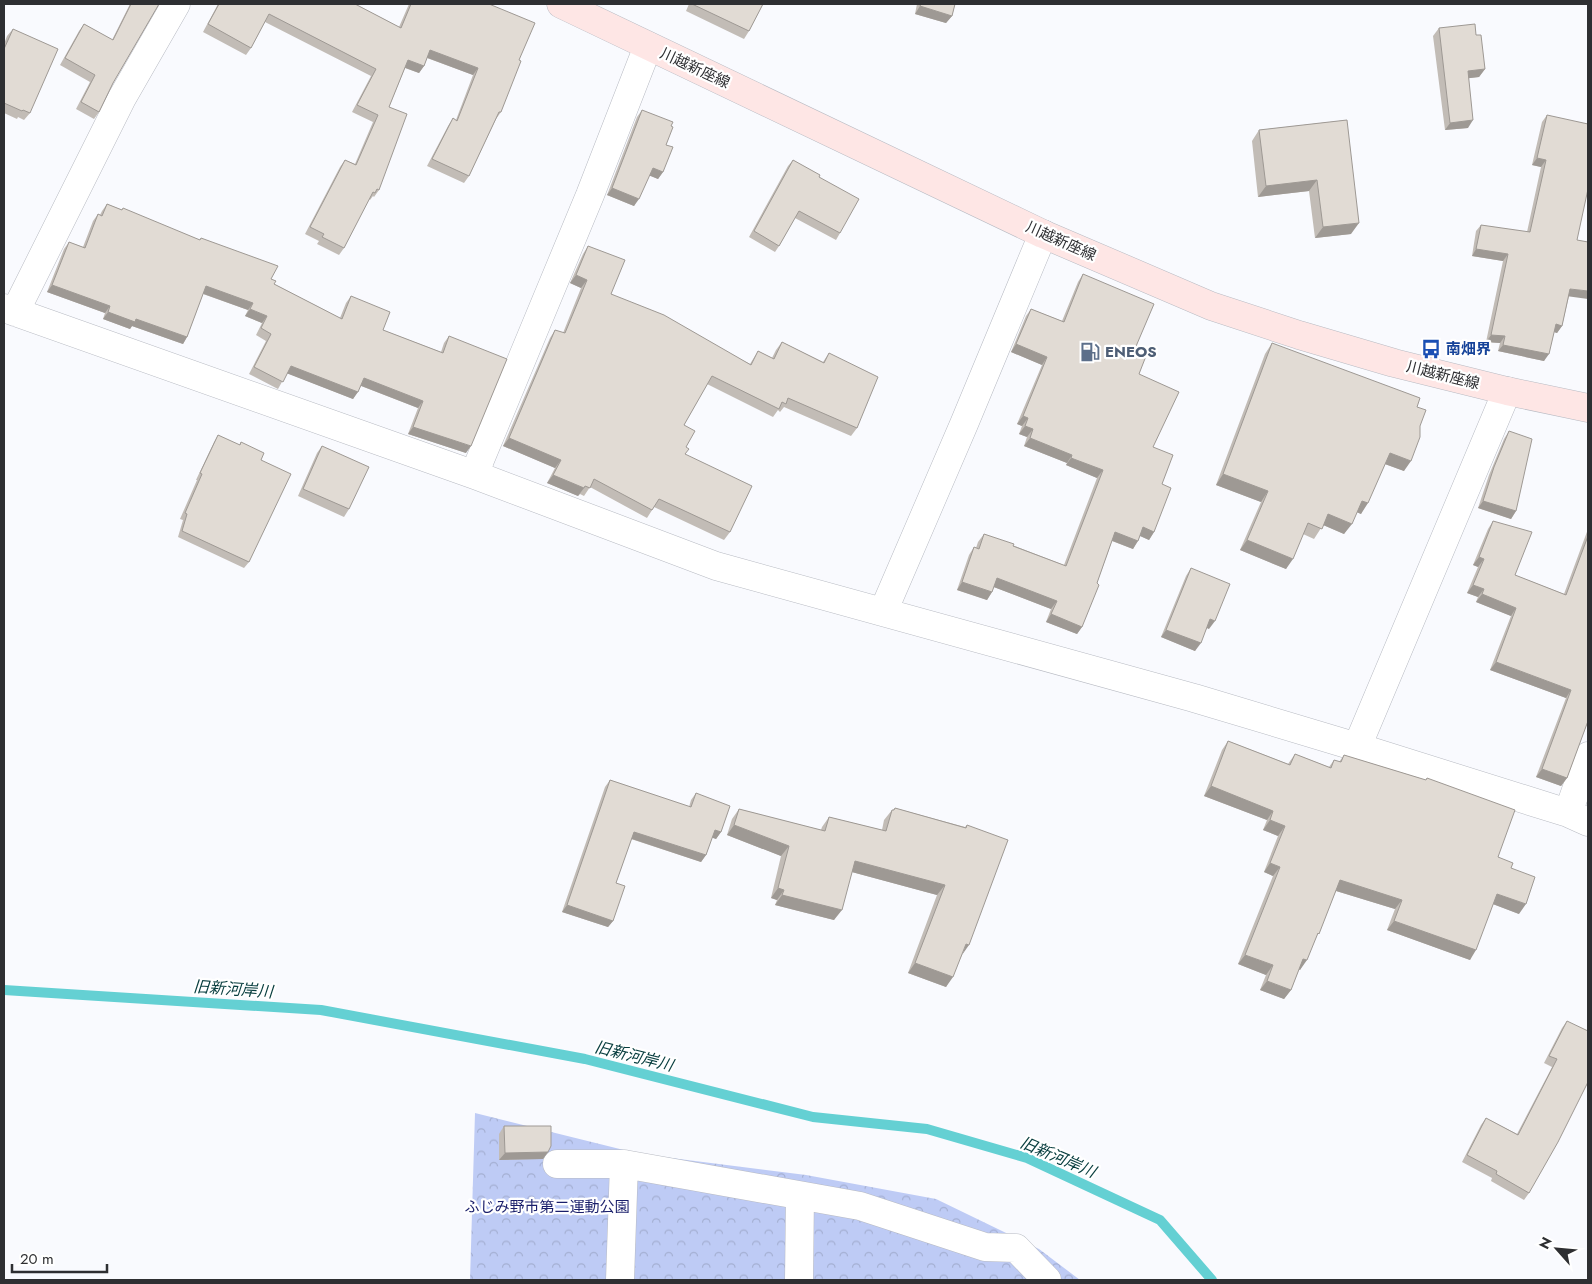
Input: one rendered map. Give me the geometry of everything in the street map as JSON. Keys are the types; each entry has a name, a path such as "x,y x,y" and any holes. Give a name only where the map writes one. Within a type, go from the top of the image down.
{"main road":[{"name":"川越新座線","path":"561,4 1043,234 1210,306 1394,363 1507,391 1588,408"}],"street":[{"path":"176,4 122,98 9,310 476,475 716,566 1194,698 1357,746 1578,818 1588,756"},
{"path":"476,475 480,460 590,195 648,46"},
{"path":"884,612 1043,234"},
{"path":"1357,746 1507,391"},
{"path":"558,1164 624,1164 860,1206 985,1247 1016,1248 1047,1280"},
{"path":"620,1280 624,1164"},
{"path":"799,1280 800,1196"}],"green space":[{"name":"ふじみ野市第二運動公園","path":"475,1113 640,1154 806,1175 936,1199 1039,1249 1080,1280 470,1280"}],"building":[{"path":"131,4 159,4 113,83 99,112 81,102 95,75 65,58 84,24 113,40"},
{"path":"219,4 355,4 401,28 411,4 489,4 535,23 519,60 521,61 501,112 499,112 469,176 432,159 453,118 457,121 478,68 430,50 424,66 408,60 389,107 407,114 379,190 377,189 375,193 373,192 344,248 322,237 324,234 310,227 345,160 356,165 378,115 357,105 376,69 269,14 251,48 208,24"},
{"path":"692,4 763,4 749,31"},
{"path":"921,4 955,4 952,16 920,6"},
{"path":"1475,24 1476,35 1481,35 1485,69 1468,71 1473,120 1450,123 1439,28"},
{"path":"13,29 58,49 30,113 4,103 4,49"},
{"path":"642,110 673,122 666,145 673,147 663,172 653,168 639,199 612,188"},
{"path":"1547,115 1588,124 1588,189 1577,240 1588,242 1588,291 1570,289 1562,326 1556,324 1549,354 1503,345 1505,336 1491,335 1508,254 1476,249 1481,225 1530,232 1546,160 1537,158"},
{"path":"1347,120 1359,223 1323,227 1317,180 1266,186 1259,130"},
{"path":"793,160 859,199 840,233 799,211 779,246 754,231"},
{"path":"107,204 122,210 123,208 200,240 201,238 278,266 271,279 276,281 274,284 342,319 351,296 390,312 383,330 443,353 449,336 507,359 471,446 413,427 423,401 364,378 358,392 291,366 283,382 254,367 271,334 261,328 267,316 250,309 253,303 206,286 187,337 136,319 135,322 108,312 110,306 52,285 69,242 85,248 98,214 102,216"},
{"path":"588,246 625,260 611,294 664,315 751,365 758,351 774,359 782,342 824,363 829,353 878,377 857,428 788,398 786,404 782,402 779,409 712,376 684,425 695,431 686,447 689,449 685,454 752,486 730,532 659,499 652,510 594,479 590,488 585,486 584,488 553,475 561,460 509,438 555,330 565,333 587,280 576,275"},
{"path":"1083,274 1154,304 1134,351 1146,356 1139,374 1179,392 1153,447 1173,455 1162,484 1171,488 1154,532 1143,527 1138,541 1115,532 1097,583 1099,585 1082,627 1051,614 1057,601 997,578 992,592 962,582 974,547 979,549 984,534 1014,544 1013,546 1066,566 1103,470 1071,458 1072,455 1030,438 1033,429 1025,426 1028,418 1023,416 1047,357 1016,344 1031,309 1064,322"},
{"path":"1272,343 1420,398 1417,407 1426,410 1420,426 1420,437 1411,461 1390,453 1368,503 1362,501 1352,524 1328,514 1322,529 1308,523 1293,559 1247,540 1268,491 1223,474"},
{"path":"1509,431 1532,439 1516,511 1483,501 1494,467"},
{"path":"218,435 240,445 241,442 264,453 261,460 291,474 249,562 182,531 187,514 185,513 202,474 200,473"},
{"path":"322,446 369,467 349,509 303,489"},
{"path":"1493,521 1532,532 1515,575 1566,595 1588,536 1588,721 1567,778 1542,769 1571,690 1496,662 1516,608 1482,594 1484,589 1473,585 1484,559 1479,557"},
{"path":"1191,568 1230,584 1215,621 1210,619 1201,643 1166,630"},
{"path":"1228,741 1290,765 1295,754 1331,768 1334,760 1341,762 1344,755 1426,780 1427,778 1515,810 1498,857 1513,863 1511,868 1535,877 1526,904 1497,894 1476,950 1394,921 1402,900 1340,880 1319,934 1307,960 1303,959 1291,990 1267,981 1273,965 1245,955 1280,867 1270,863 1285,826 1270,820 1273,811 1211,786"},
{"path":"610,780 691,807 696,793 730,806 721,832 715,830 706,855 634,832 616,883 625,886 613,921 567,905"},
{"path":"895,808 966,828 967,825 1008,840 969,945 966,944 953,977 915,963 945,885 855,861 842,910 782,895 784,890 778,888 789,846 734,825 739,809 825,831 829,817 886,831 892,810"},
{"path":"1567,1021 1588,1031 1588,1082 1558,1142 1529,1193 1496,1174 1497,1171 1467,1155 1486,1118 1518,1135 1557,1059 1549,1056"},
{"path":"504,1126 551,1126 551,1146 548,1152 505,1153"}],"waterway":[{"name":"旧新河岸川","path":"4,990 321,1010 585,1059 813,1117 927,1129 1027,1158 1160,1220 1212,1280"}],"place":[{"name":"南畑界","path":"1431,349"},
{"name":"ENEOS","path":"1090,352"}]}
